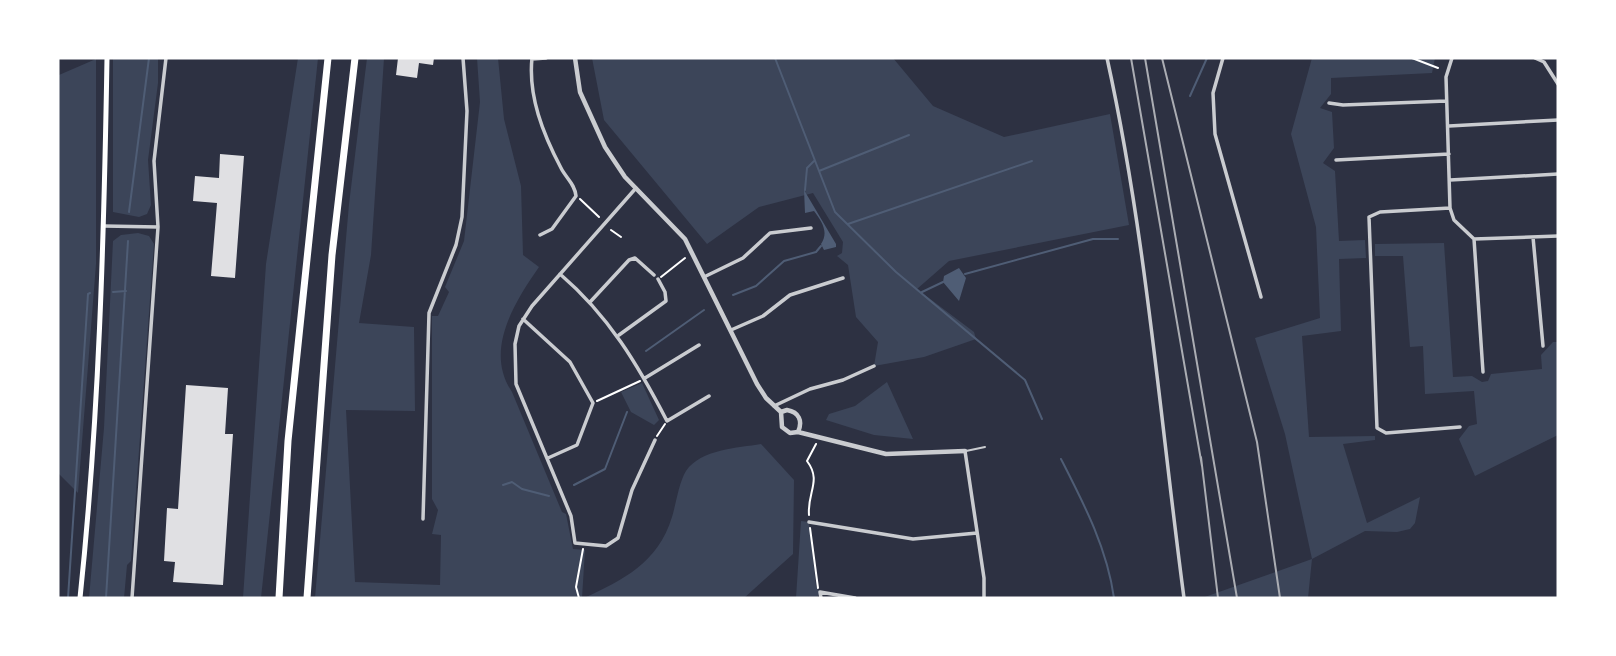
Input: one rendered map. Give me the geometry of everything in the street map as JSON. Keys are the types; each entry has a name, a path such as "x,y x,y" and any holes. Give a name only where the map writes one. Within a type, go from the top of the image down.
{"highway":[{"path":"279,598 288,441 328,58"},
{"path":"307,598 331,268 355,58"}],"main road":[{"path":"80,598 96,421 107,58"}],"street":[{"path":"132,598 158,227 154,161 166,58"},
{"path":"423,519 429,313 456,245 462,217 467,111 463,58"},
{"path":"540,235 552,229 576,196 551,147 531,86 532,58 546,58"},
{"path":"575,58 580,92 605,147 636,188 680,232 706,276 757,384 781,412 785,431 886,454 965,451 984,598"},
{"path":"1107,58 1123,130 1184,598"},
{"path":"1223,58 1213,93 1213,124 1261,296"},
{"path":"1452,58 1446,77 1450,208 1454,220 1474,239 1483,372"},
{"path":"1535,58 1544,62 1558,84"},
{"path":"1329,103 1446,101"},
{"path":"1448,126 1558,120"},
{"path":"1336,160 1448,154"},
{"path":"1450,180 1558,174"},
{"path":"636,188 523,319 515,344 516,384 571,516 575,543 606,546 618,538 632,490 655,440"},
{"path":"1450,208 1380,212 1368,217 1371,311 1377,428 1386,433 1460,427"},
{"path":"104,226 158,227"},
{"path":"706,276 743,258 770,233 811,228"},
{"path":"1474,239 1558,236"},
{"path":"1533,237 1542,346"},
{"path":"591,302 629,260 635,258 656,277 666,292 666,301 619,335"},
{"path":"560,274 591,302 619,335 667,421 709,396"},
{"path":"732,330 763,316 790,295 843,278"},
{"path":"523,319 570,362 593,403 577,445 548,458"},
{"path":"645,378 699,345"},
{"path":"774,407 810,389 843,380 874,366"},
{"path":"781,412 791,410 797,414 800,420 798,432"},
{"path":"809,523 914,539 976,533"},
{"path":"821,598 820,592 855,598"}],"lane":[{"path":"965,451 985,447"}],"path":[{"path":"1412,58 1438,68"},
{"path":"576,196 599,217"},
{"path":"611,230 621,237"},
{"path":"656,277 685,258"},
{"path":"593,403 645,378"},
{"path":"659,429 667,421"},
{"path":"819,437 807,461 815,472 816,479 808,501 816,586 820,592"},
{"path":"579,598 576,586 581,551"}],"shaded area":[{"path":"113,58 158,58 158,83 148,160 151,205 147,214 139,217 113,212"},
{"path":"298,58 318,58 261,598 243,598 266,264"},
{"path":"367,58 384,58 371,255 359,323 414,327 415,411 346,410 355,582 440,585 441,535 432,534 438,510 432,499 432,316 438,316 449,292 445,287 464,241 480,102 477,58 498,58 504,119 521,186 523,255 539,267 512,312 502,344 501,360 504,376 562,512 566,514 573,549 585,550 582,598 315,598 349,204"},
{"path":"592,58 893,58 933,106 1004,137 1110,114 1129,225 949,261 917,289 974,332 976,339 924,357 874,366 878,342 856,317 848,265 837,256 842,253 843,242 813,193 759,207 707,244 604,120"},
{"path":"1312,58 1435,58 1432,73 1331,78 1331,94 1320,108 1332,112 1334,148 1323,163 1335,171 1339,241 1365,240 1366,258 1339,259 1341,331 1302,336 1309,437 1375,436 1375,440 1343,444 1367,523 1420,497 1415,523 1410,529 1397,532 1365,531 1312,559 1285,434 1255,338 1320,318 1316,227 1291,134"},
{"path":"96,59 96,264 78,493 58,473 58,86 59,75"},
{"path":"804,190 836,247 824,250 821,244 824,227 814,211 805,213"},
{"path":"138,233 149,236 154,244 131,561 127,565 124,598 89,598 104,428 113,241 121,235"},
{"path":"1444,243 1453,377 1472,376 1482,382 1488,381 1491,374 1542,369 1541,355 1553,342 1558,342 1558,435 1475,476 1459,439 1469,426 1477,424 1474,391 1425,394 1423,346 1410,347 1403,256 1375,256 1375,244"},
{"path":"959,268 966,278 959,301 943,282 944,276"},
{"path":"887,382 913,439 874,435 826,420 829,414 855,406"},
{"path":"642,383 659,420 654,425 631,412 621,392"},
{"path":"761,444 794,480 793,554 744,598 584,598 625,577 658,547 672,517 686,471 693,464 720,451"},
{"path":"801,521 809,522 816,586 820,592 817,598 796,598"},
{"path":"1312,559 1308,598 1202,598"}],"building":[{"path":"398,58 434,58 433,65 419,63 417,78 396,75"},
{"path":"220,154 244,156 235,278 211,276 217,203 193,201 195,176 219,178"},
{"path":"186,385 228,388 225,434 233,434 223,585 173,582 175,562 164,561 167,508 178,509"}],"waterway":[{"path":"129,212 149,58"},
{"path":"775,58 835,212 896,272 1025,380 1042,419"},
{"path":"1190,96 1207,58"},
{"path":"819,171 909,135"},
{"path":"805,190 807,168 814,161"},
{"path":"848,224 1032,161"},
{"path":"965,274 1093,239 1118,239"},
{"path":"106,598 128,241"},
{"path":"733,295 756,286 784,261 816,252 821,246"},
{"path":"922,292 943,282"},
{"path":"113,292 126,291"},
{"path":"68,598 90,293"},
{"path":"646,351 704,310"},
{"path":"574,485 605,469 627,412"},
{"path":"1061,459 1100,544 1114,598"},
{"path":"503,485 512,482 522,489 549,496"}],"railway":[{"path":"1131,58 1202,466"},
{"path":"1145,58 1237,598"},
{"path":"1162,58 1257,442 1280,598"},
{"path":"1201,457 1218,598"}]}
